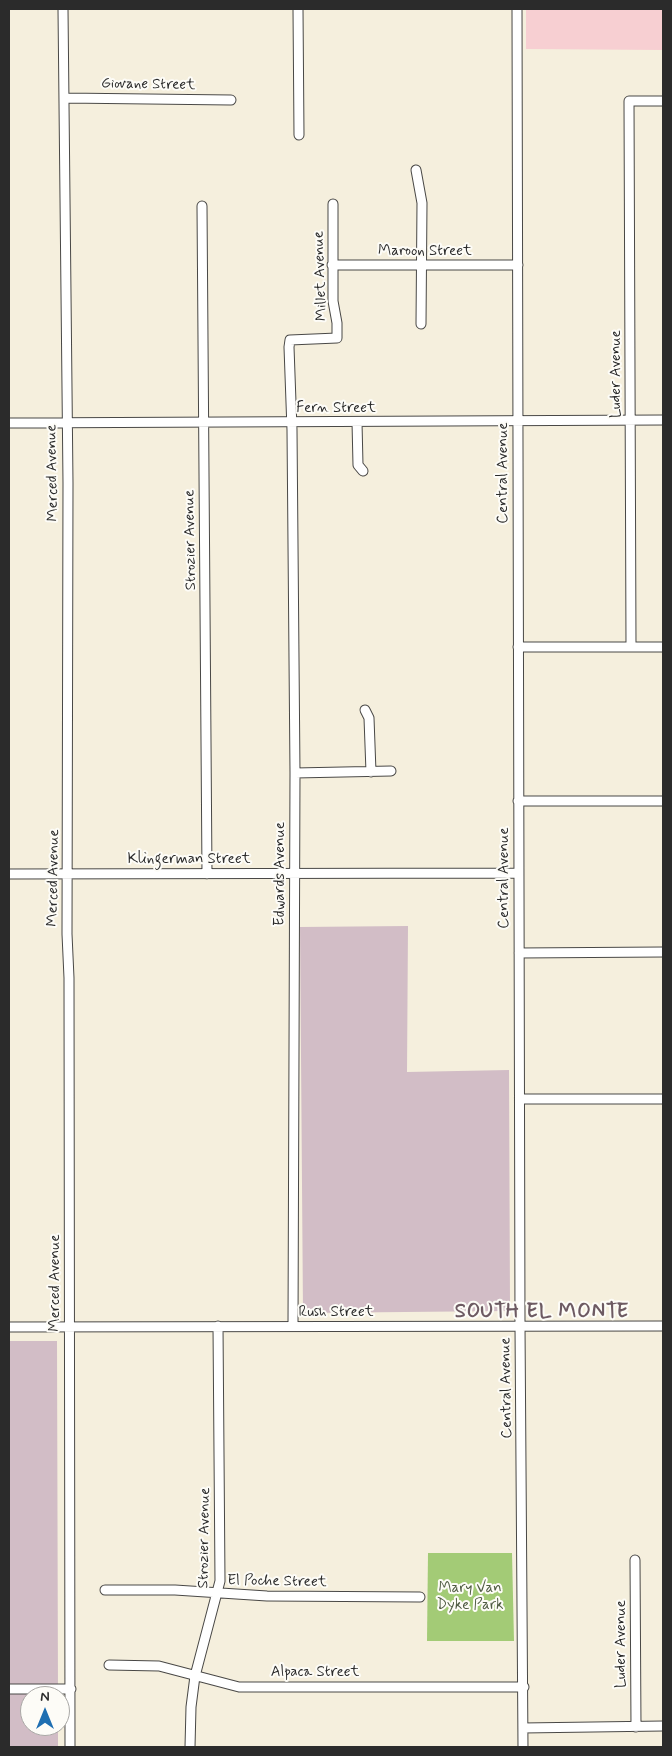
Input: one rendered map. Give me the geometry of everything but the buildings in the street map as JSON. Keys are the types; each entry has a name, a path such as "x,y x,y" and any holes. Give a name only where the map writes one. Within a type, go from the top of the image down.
{"street":[{"name":"Merced Avenue","path":"63,9 69,751 67,873 70,1747"},
{"path":"298,9 299,135"},
{"name":"Central Avenue","path":"517,9 518,873 523,1747"},
{"name":"Giovane Street","path":"65,98 231,100"},
{"name":"Luder Avenue","path":"632,647 629,101 663,101"},
{"path":"416,170 421,190 421,324"},
{"name":"Millet Avenue","path":"290,423 290,340 337,338 332,265 333,204"},
{"name":"Strozier Avenue","path":"202,206 202,422 207,874"},
{"name":"Maroon Street","path":"332,265 518,265"},
{"name":"Fern Street","path":"9,423 663,420"},
{"path":"357,422 358,466 363,471"},
{"name":"Edwards Avenue","path":"290,423 292,430 295,774 293,1326"},
{"path":"518,647 663,647"},
{"path":"365,710 369,718 371,772"},
{"path":"295,774 391,772"},
{"path":"518,801 663,801"},
{"name":"Klingerman Street","path":"9,874 518,873"},
{"path":"519,952 663,952"},
{"path":"520,1099 663,1099"},
{"name":"Rush Street","path":"9,1326 663,1326"},
{"name":"Strozier Avenue","path":"190,1747 191,1708 195,1676 218,1594 220,1468 218,1326"},
{"name":"Luder Avenue","path":"635,1560 636,1727"},
{"name":"El Poche Street","path":"104,1590 176,1590 218,1594 420,1597"},
{"name":"Alpaca Street","path":"109,1665 159,1666 239,1687 524,1687"},
{"path":"9,1689 71,1689"},
{"path":"523,1728 663,1726"}],"shaded area":[{"path":"526,9 663,9 663,50 526,49"},
{"path":"408,926 407,1072 509,1070 510,1307 507,1311 303,1313 300,927"},
{"path":"9,1341 57,1341 58,1686 20,1686 20,1736 58,1736 58,1747 9,1747"}],"green space":[{"name":"Mary Van Dyke Park","path":"428,1553 512,1553 514,1641 427,1641"}],"district":[{"name":"SOUTH EL MONTE","path":"542,1313"}]}
